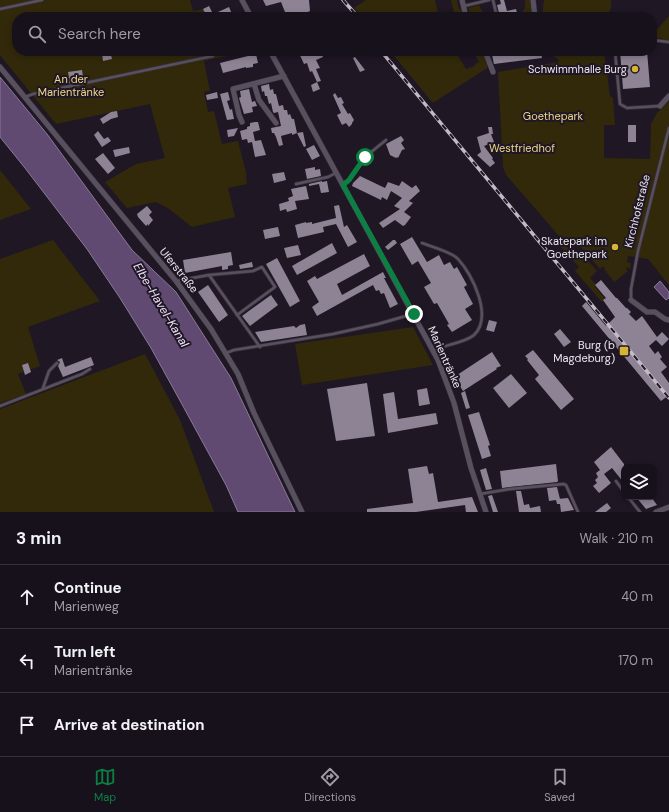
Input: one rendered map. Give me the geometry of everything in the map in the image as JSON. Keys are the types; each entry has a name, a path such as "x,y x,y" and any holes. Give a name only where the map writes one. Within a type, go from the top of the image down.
{"street":[{"path":"242,0 248,12"},
{"path":"462,0 465,12"},
{"path":"533,0 534,12"},
{"name":"Marientränke","path":"273,56 433,350 454,403 471,468 486,512"},
{"path":"487,56 493,72"},
{"name":"Uferstraße","path":"0,67 176,281 211,329 238,374 254,413 302,512"},
{"path":"242,122 233,89 284,76"},
{"path":"254,84 259,100 276,122"},
{"path":"660,106 669,96"},
{"path":"632,300 647,312 655,312 665,320 669,320"},
{"path":"656,512 669,507"}],"lane":[{"path":"0,9 42,0"},
{"path":"463,6 489,0"},
{"path":"493,0 496,12"},
{"path":"657,41 669,42"},
{"path":"25,97 33,94 213,56"},
{"path":"615,56 620,104 627,108 660,106"},
{"name":"Kirchhofstraße","path":"632,300 630,289 638,251 669,128"},
{"path":"343,185 349,180 365,157 386,140"},
{"path":"296,184 328,177 337,173"},
{"path":"422,243 450,254 458,259 474,283 480,299 482,310 481,320 474,335 433,350"},
{"path":"176,281 209,275 253,271 262,267 275,288 237,315"},
{"path":"209,275 260,347"},
{"path":"226,354 235,350 333,334 414,314"},
{"path":"43,388 50,371 57,363"},
{"path":"0,406 82,374 90,369"},
{"path":"616,481 621,488"},
{"path":"480,494 514,488 564,484 568,488 578,512"},
{"path":"630,500 640,512"}],"green space":[{"name":"An der Marientränke","path":"0,0 190,0 193,11 203,9 204,12 12,12 12,56 228,56 204,61 210,91 204,92 208,112 214,111 222,144 238,141 247,177 247,184 228,188 235,217 192,227 168,208 156,202 127,208 105,182 136,164 165,158 150,104 56,124 0,55"},
{"path":"366,0 435,0 438,12 358,12 354,8"},
{"path":"451,0 457,0 459,9 463,12 454,12"},
{"path":"525,0 531,0 532,12 522,12 525,6"},
{"path":"544,0 611,0 609,12 543,12"},
{"path":"479,5 484,12 469,12 468,8"},
{"path":"669,16 669,40 657,38 657,30"},
{"path":"394,56 458,56 466,69 475,66 475,64 479,62 476,56 485,56 488,65 487,68 433,103"},
{"name":"Goethepark","path":"553,56 605,56 610,96 613,98 615,125 604,125 604,158 650,159 651,124 657,113 669,101 669,285 648,259 628,256 627,262 631,263 630,269 627,267 626,268 628,271 614,282 604,269 605,267 600,269 580,246 568,243 559,236 506,175 503,167 498,72 559,62 558,59"},
{"path":"0,170 31,209 0,220"},
{"path":"53,240 100,301 28,327 40,366 18,374 26,394 0,403 0,259"},
{"path":"563,245 581,253 597,271 590,278 605,299 602,302 575,271 579,267 561,247"},
{"path":"413,327 433,365 302,385 295,344"},
{"path":"145,354 180,420 214,512 0,512 0,409"}],"water":[{"name":"Elbe-Havel-Kanal","path":"0,77 47,134 132,250 176,292 231,378 295,512 238,512 226,485 151,348 120,298 87,249 0,137"},
{"path":"660,281 669,292 669,298 666,300 654,287"}],"building":[{"path":"263,0 309,0 310,11 285,12 281,2 266,6"},
{"path":"500,0 504,0 507,11 516,9 517,12 499,12 497,5 501,4"},
{"path":"209,6 212,12 204,12 203,9"},
{"path":"229,7 231,12 218,12"},
{"path":"102,56 111,56 112,59 103,61"},
{"path":"248,56 256,56 258,63 253,64 253,67 246,67 223,73 220,63"},
{"path":"300,56 322,56 316,60 320,68 316,69 321,81 317,82 312,71 310,72 307,63 304,64"},
{"path":"492,56 542,56 542,58 494,64"},
{"name":"Schwimmhalle Burg","path":"620,56 647,56 650,87 623,89"},
{"path":"355,57 365,70 360,72 353,58"},
{"path":"82,70 83,77 74,79 75,82 66,84 65,77 69,77 68,72"},
{"path":"317,82 320,89 313,92 311,85"},
{"path":"269,84 270,90 273,89 274,94 276,94 279,106 283,105 284,110 287,110 288,115 290,114 292,119 294,119 297,133 281,136 283,145 279,146 271,128 281,126 278,112 273,112 271,103 269,104 267,96 265,96 264,91 262,92 261,86"},
{"path":"249,89 252,102 255,101 257,106 252,107 253,112 244,114 239,98 241,97 240,91"},
{"path":"217,92 218,98 207,100 206,95"},
{"path":"228,92 230,100 227,101 230,110 232,109 234,119 227,120 220,94"},
{"path":"335,93 338,98 341,97 344,103 342,104 354,120 349,127 346,123 342,125 337,115 341,113 333,95"},
{"path":"117,111 118,117 103,124 100,119 111,112"},
{"path":"258,122 260,130 253,132 255,141 261,140 266,155 255,157 252,142 248,143 247,139 242,140 240,131 247,129 247,127 250,126 250,123"},
{"path":"628,125 636,125 636,142 628,142"},
{"path":"488,127 492,127 493,134 491,134 494,142 484,146 495,163 490,167 477,155 481,152 477,137 489,133"},
{"path":"238,128 234,136 228,137 227,130"},
{"path":"98,131 104,139 108,137 111,141 102,147 94,135"},
{"path":"303,132 306,146 304,147 297,133"},
{"path":"401,136 404,140 401,143 405,149 402,150 398,158 396,158 390,155 386,144"},
{"path":"314,145 320,156 312,160 306,149"},
{"path":"129,147 130,153 115,157 113,150"},
{"path":"103,153 115,168 108,174 95,159"},
{"path":"315,167 315,170 320,169 321,176 307,179 305,169"},
{"path":"284,172 286,180 274,183 272,174"},
{"path":"360,176 385,188 388,182 399,186 402,181 412,188 416,185 420,191 409,201 413,203 404,212 411,217 405,225 403,226 395,220 383,228 379,223 400,209 394,206 402,198 391,191 387,200 382,197 381,200 352,186"},
{"path":"327,181 329,192 321,193 319,184 309,186 309,184"},
{"path":"306,186 309,199 295,201 297,209 287,212 286,209 280,211 279,204 289,201 288,198 293,196 291,189"},
{"path":"339,205 344,227 347,225 357,242 348,247 336,224 323,227 324,232 298,238 295,225 306,222 312,222 312,224 336,218 334,206"},
{"path":"147,206 152,212 149,215 153,220 148,226 148,224 146,226 137,214"},
{"path":"278,227 280,236 265,239 263,230"},
{"path":"412,237 427,262 439,255 444,265 450,262 454,269 457,267 467,285 464,287 473,304 465,309 472,320 452,332 447,325 449,324 437,303 434,304 424,287 431,283 418,261 412,265 400,244"},
{"path":"393,240 397,243 388,250 385,247"},
{"path":"332,243 337,253 297,275 292,266"},
{"path":"298,245 301,255 287,258 284,248"},
{"path":"231,252 233,265 228,266 228,269 222,270 222,266 185,273 183,260"},
{"path":"364,254 370,266 337,284 342,295 383,272 386,278 384,278 398,304 390,308 384,293 381,294 379,290 376,291 373,285 317,316 312,307 319,302 307,281 315,276 317,279"},
{"path":"277,258 300,301 290,307 266,264"},
{"path":"252,262 253,267 240,269 239,265"},
{"path":"601,280 616,298 631,312 629,314 636,321 642,316 657,337 662,332 669,339 662,346 656,340 649,346 655,354 658,351 662,357 660,359 667,367 661,372 669,383 669,395 661,401 582,306 586,302 606,326 615,317 603,300 606,298 595,285"},
{"path":"208,285 228,315 219,322 198,292"},
{"path":"271,295 278,305 250,326 242,316"},
{"path":"489,320 497,322 494,332 486,330"},
{"path":"305,324 307,335 261,342 255,332 294,326 296,328"},
{"path":"560,329 571,342 564,347 554,334"},
{"path":"533,350 574,399 561,410 535,379 539,375 525,356"},
{"path":"492,352 501,366 463,391 454,377"},
{"path":"91,357 94,365 63,377 58,366 60,362 57,360 62,358 65,367"},
{"path":"28,363 31,372 25,375 22,365"},
{"path":"511,374 527,393 509,408 493,388"},
{"path":"367,383 375,436 336,441 327,389"},
{"path":"427,388 430,404 419,406 417,390"},
{"path":"465,391 470,408 466,409 461,393"},
{"path":"394,392 398,419 436,413 438,424 388,433 383,394"},
{"path":"479,412 490,445 488,446 491,456 482,459 468,415"},
{"path":"611,447 624,464 621,464 621,479 612,468 604,474 611,483 599,493 593,486 597,483 595,480 598,477 596,473 600,470 594,462"},
{"path":"556,464 557,482 502,488 500,471"},
{"path":"427,466 429,474 433,473 438,502 472,497 478,512 466,512 465,505 416,512 367,512 367,509 413,503 408,469"},
{"path":"486,468 492,489 486,490 480,470"},
{"path":"557,487 560,499 568,498 574,510 561,512 560,504 557,504 556,500 549,501 547,488"},
{"path":"516,491 521,491 524,505 529,504 530,508 540,506 541,512 519,512"},
{"path":"492,495 498,512 493,512 488,496"},
{"path":"638,500 653,500 657,505 646,509"},
{"path":"607,503 611,508 606,512 595,512"}],"railway":[{"path":"343,0 354,12"},
{"path":"385,56 669,398"}],"place":[{"name":"Schwimmhalle Burg","path":"635,69"},
{"name":"Skatepark im Goethepark","path":"615,247"},
{"name":"Burg (b Magdeburg)","path":"624,351"}],"route":[{"path":"365,157 349,180 343,185 414,314"}],"park label":[{"name":"Westfriedhof","path":"522,148"}]}
